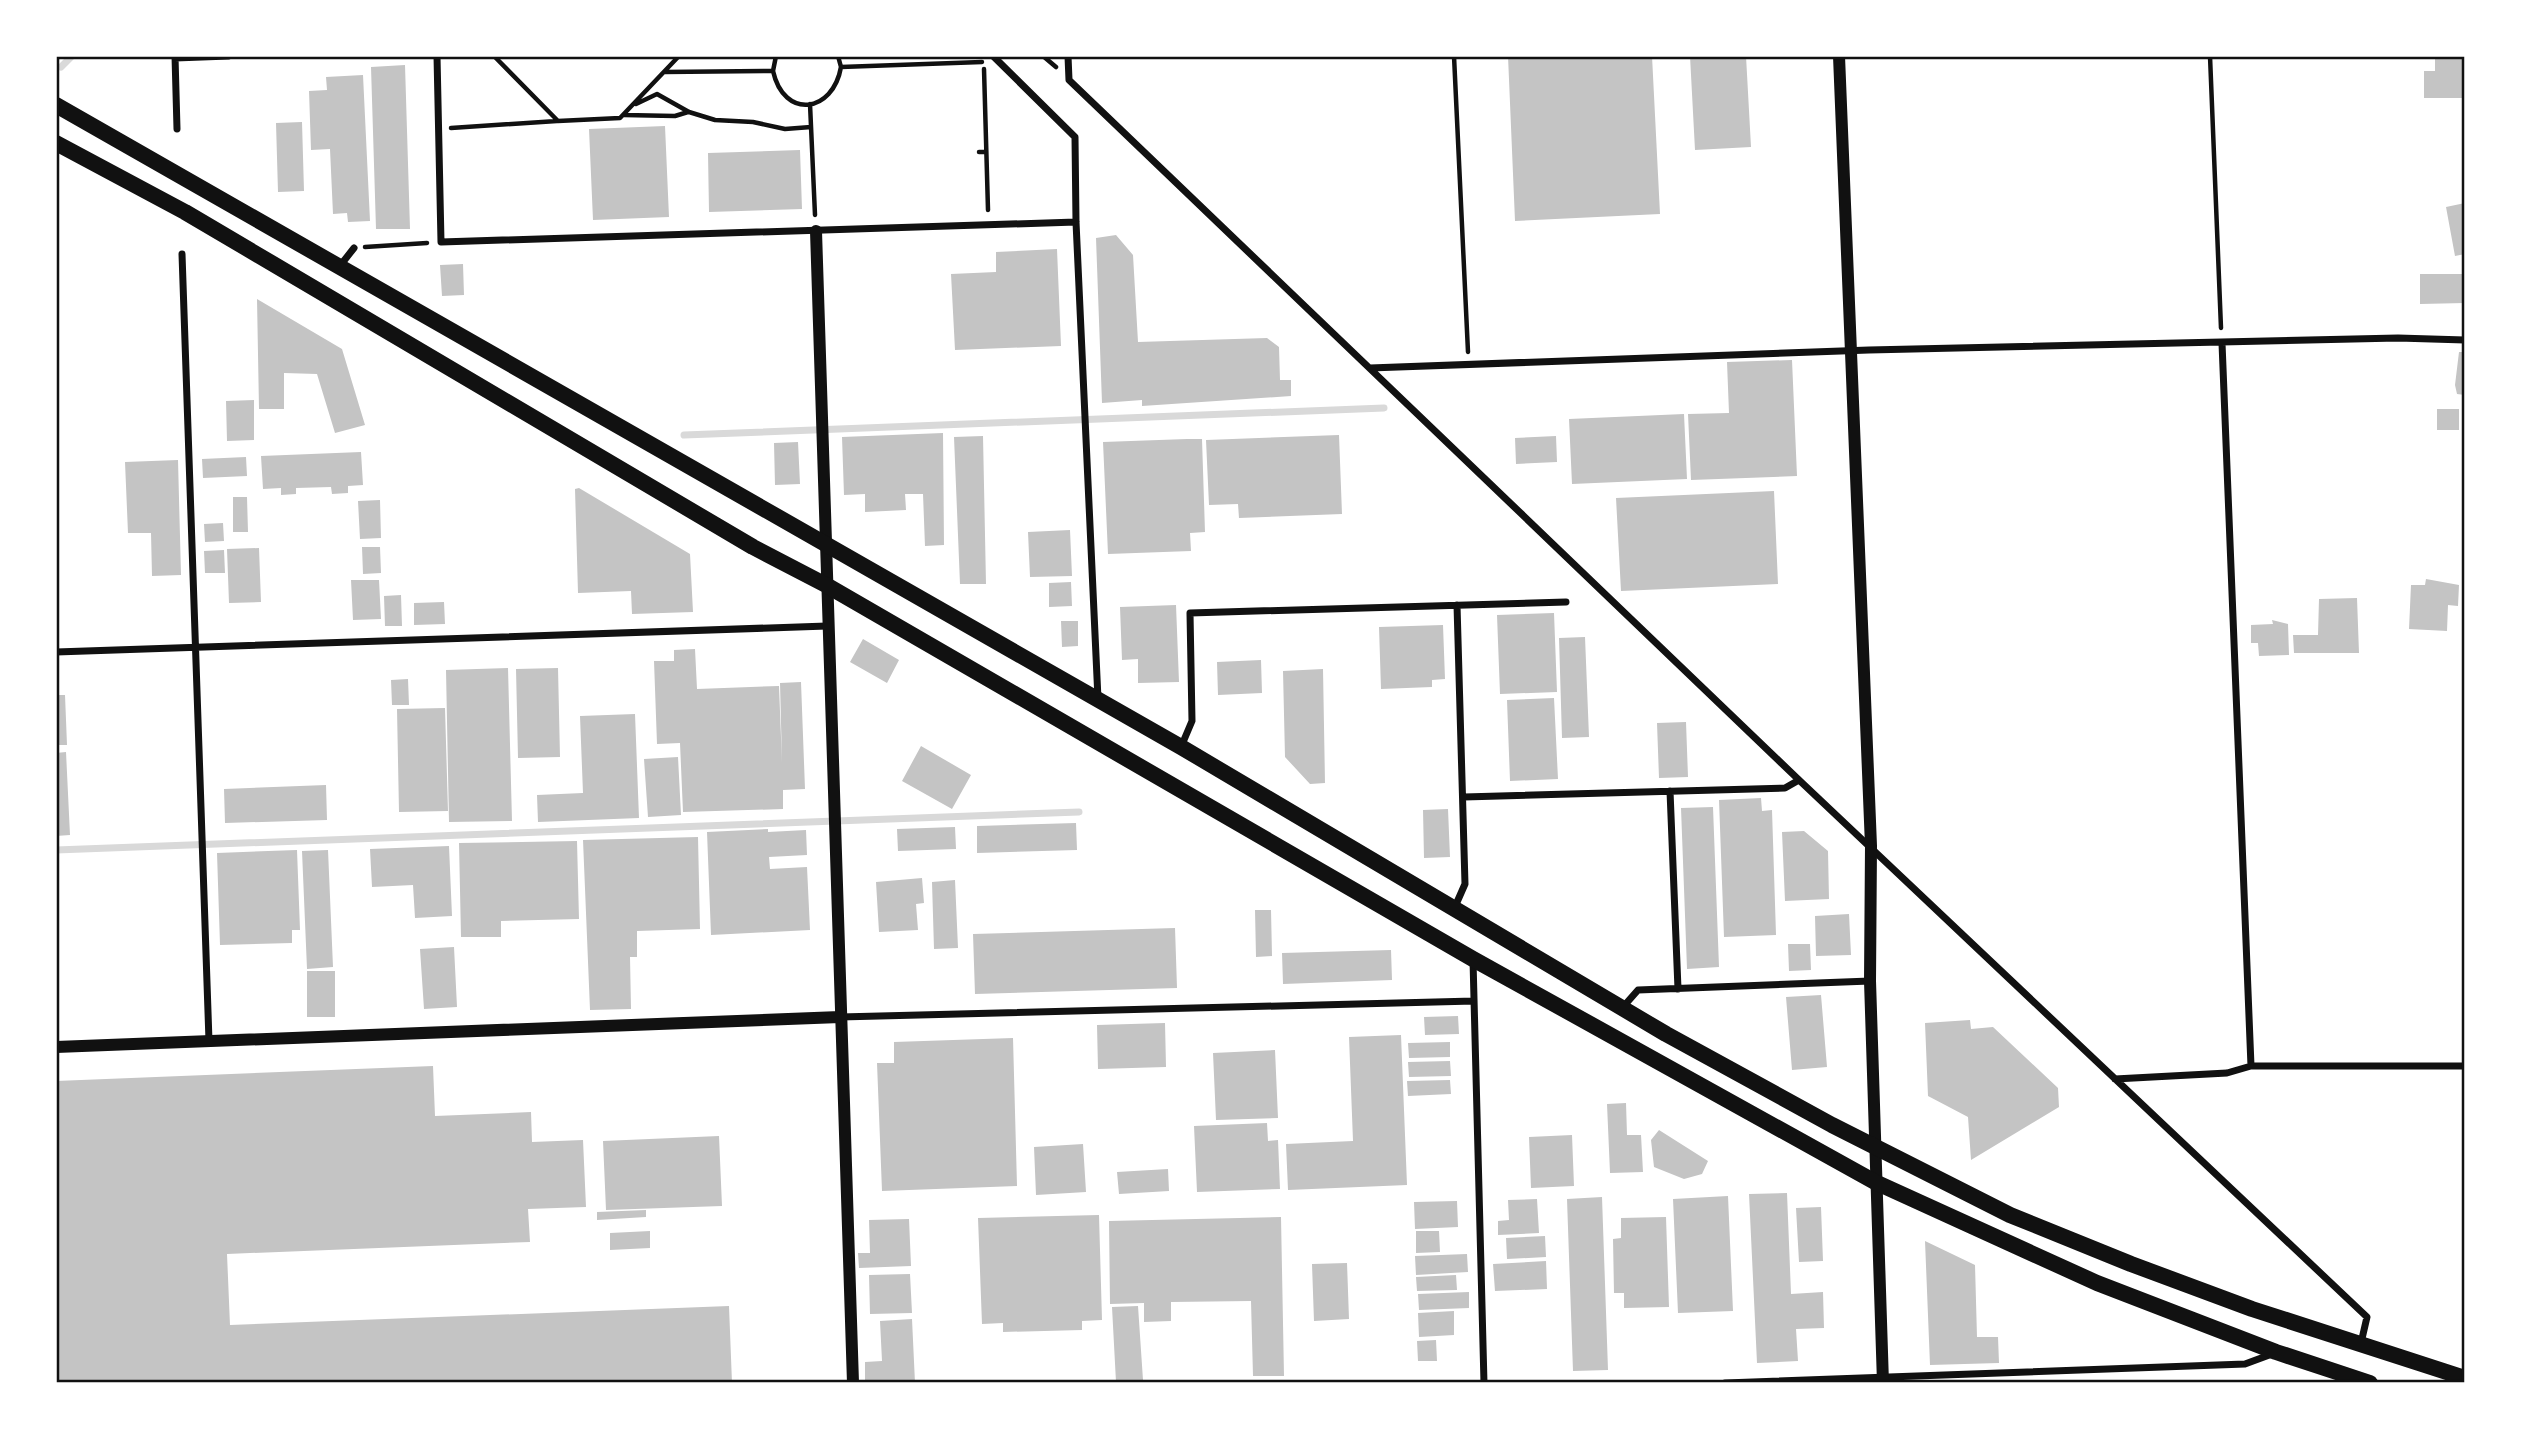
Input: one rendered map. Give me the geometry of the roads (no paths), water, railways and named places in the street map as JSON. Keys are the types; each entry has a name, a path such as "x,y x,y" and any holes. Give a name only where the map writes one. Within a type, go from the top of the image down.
{"highway":[{"path":"56,106 1181,747 1622,1009 1874,1146 2010,1215 2143,1268 2360,1346 2465,1378"},
{"path":"56,143 185,212 753,547 826,585 1473,959 1875,1182 2097,1283 2276,1352 2370,1383"}],"street":[{"path":"177,129 175,57 229,56"},
{"path":"438,56 441,242 1076,222"},
{"path":"993,56 1075,136 1076,222 1098,702"},
{"path":"1068,56 1069,80 1799,780 2367,1317 2360,1346"},
{"path":"1839,56 1871,846 1870,981 1883,1380"},
{"path":"816,231 853,1383"},
{"path":"338,267 354,248"},
{"path":"182,254 209,1041"},
{"path":"1370,368 1851,351 2398,338 2465,340"},
{"path":"2221,343 2251,1066"},
{"path":"1181,747 1192,721 1190,613 1566,602"},
{"path":"1453,909 1465,884 1457,605"},
{"path":"56,652 827,626"},
{"path":"1464,797 1785,788 1799,780"},
{"path":"1670,791 1678,989"},
{"path":"1473,959 1484,1383"},
{"path":"1622,1009 1638,990 1870,981"},
{"path":"56,1047 840,1017 1474,1001"},
{"path":"2115,1079 2227,1073 2251,1066 2465,1066"},
{"path":"1726,1383 1883,1380 2245,1364 2276,1352"}],"waterway":[{"path":"61,67 72,56"},
{"path":"684,435 1384,408"},
{"path":"56,850 1079,812"}]}
